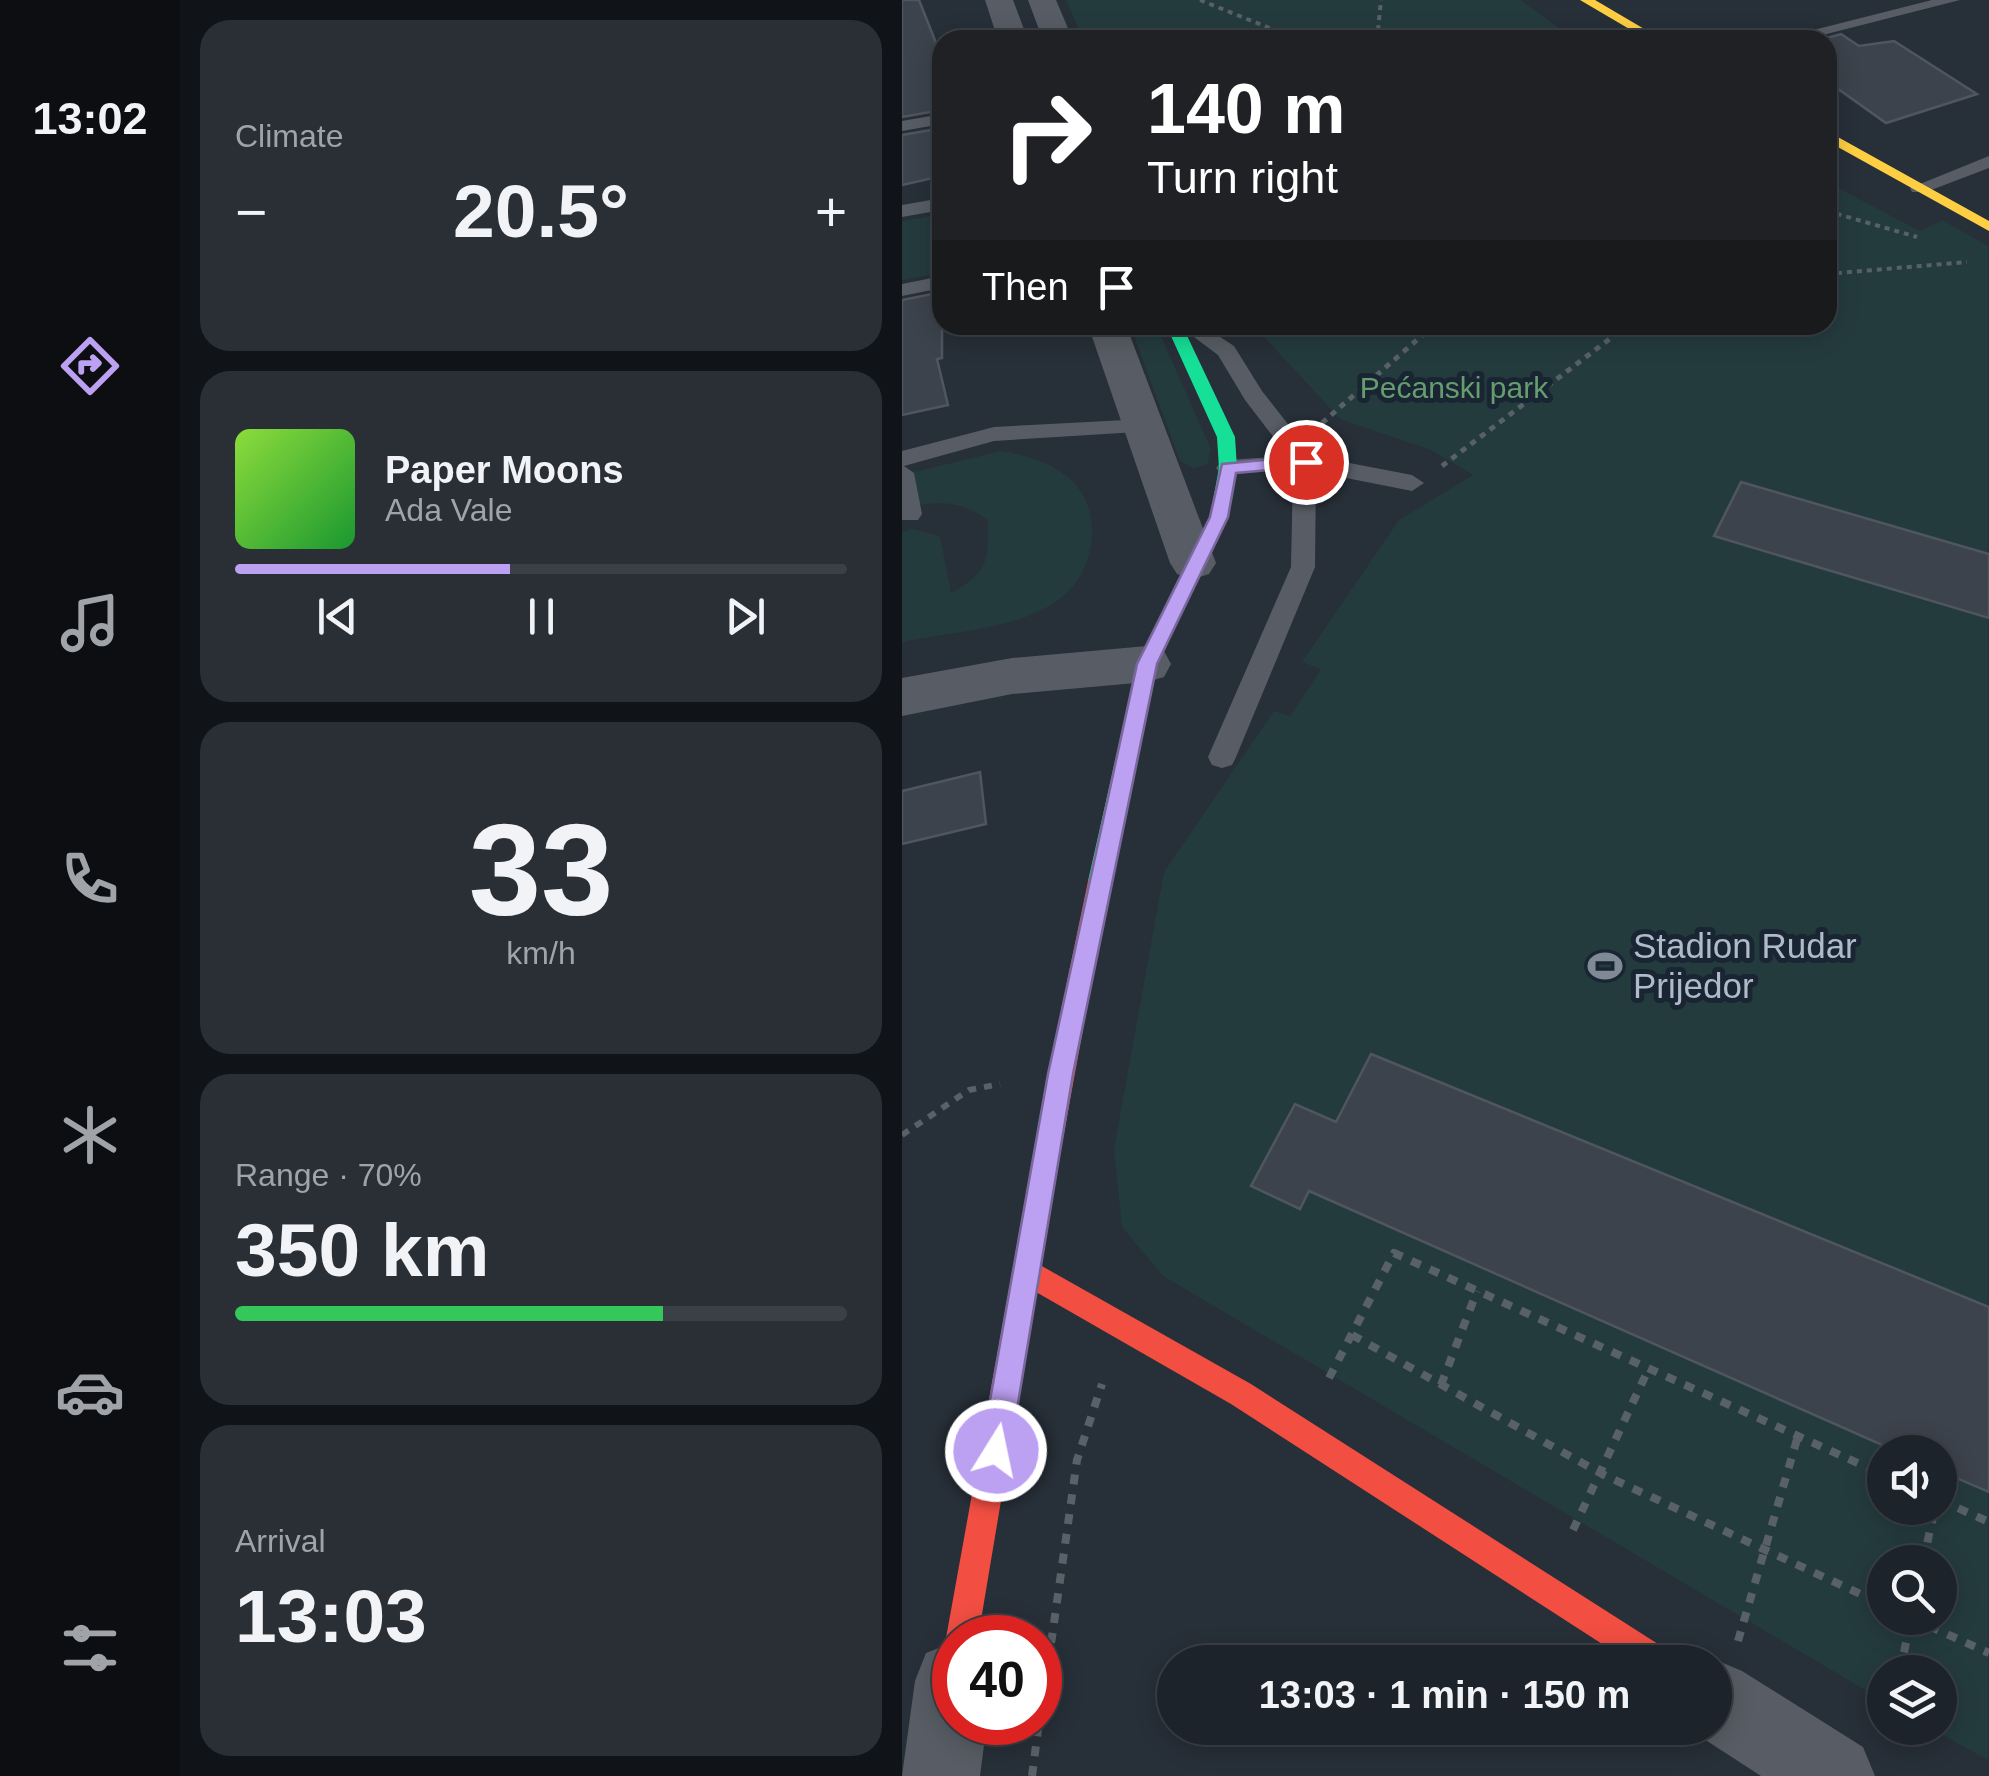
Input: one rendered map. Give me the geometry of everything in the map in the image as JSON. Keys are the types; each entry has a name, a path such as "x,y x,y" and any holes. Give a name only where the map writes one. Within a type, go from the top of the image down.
{"street":[{"path":"999,0 1010,30"},
{"path":"1042,0 1054,30"},
{"path":"1586,0 1639,30"},
{"path":"1837,142 1988,227"},
{"path":"1112,335 1193,563"},
{"path":"966,1615 1060,1074 1147,664 1193,563 1219,517 1228,468 1226,437 1179,335"},
{"path":"902,697 1012,676 1147,664"},
{"path":"1028,1272 1301,1432 1630,1645"},
{"path":"1732,1710 1834,1776"},
{"path":"938,1776 943,1745"}],"lane":[{"path":"1824,30 1952,0"},
{"path":"902,126 932,121"},
{"path":"1919,188 1988,160"},
{"path":"902,211 932,206"},
{"path":"902,290 932,284"},
{"path":"1202,335 1226,352 1253,395 1300,455 1303,567 1222,757"},
{"path":"902,460 994,434 1145,426"},
{"path":"1228,468 1300,455 1412,483"},
{"path":"902,473 910,514"}],"path":[{"path":"1200,0 1274,30"},
{"path":"1378,30 1381,0"},
{"path":"1837,214 1917,236"},
{"path":"1837,273 1972,261"},
{"path":"1300,455 1424,335"},
{"path":"1412,483 1489,432 1615,335"},
{"path":"902,1136 968,1090 1060,1074"},
{"path":"1301,1432 1394,1254 1867,1467"},
{"path":"1441,1385 1477,1292"},
{"path":"1055,1615 1078,1460 1120,1326"},
{"path":"1352,1335 1602,1474 1867,1597"},
{"path":"1602,1474 1649,1368"},
{"path":"1718,1645 1764,1549 1798,1436"},
{"path":"1957,1508 1988,1522"},
{"path":"1948,1635 1988,1653"},
{"path":"1032,1776 1036,1745"}],"green space":[{"path":"1066,0 1520,0 1562,30 1079,30"},
{"name":"Stadion Rudar Prijedor","path":"1837,187 1920,231 1942,220 1988,246 1988,1760 1957,1743 1957,1655 1867,1655 1867,1691 1163,1276 1122,1227 1114,1149 1164,872 1274,711 1290,716 1321,669 1302,662 1399,520 1473,475 1431,450 1340,419 1262,335 1837,335"},
{"path":"932,216 932,275 902,280 902,221"},
{"path":"1134,335 1160,335 1211,449 1207,465 1193,468 1180,461"},
{"path":"1001,451 1047,464 1071,480 1082,494 1092,526 1087,560 1080,576 1057,601 1022,618 902,642 902,532 912,529 940,536 951,593 973,578 984,564 988,534 988,520 969,509 942,503 911,505 906,474"}],"building":[{"path":"902,0 919,0 932,33 932,112 902,117"},
{"path":"1837,35 1859,46 1894,41 1977,94 1886,123 1837,88"},
{"path":"932,130 932,178 902,185 902,135"},
{"path":"932,294 932,335 942,335 942,358 937,359 948,405 902,415 902,300"},
{"path":"1741,482 1989,554 1989,618 1714,536"},
{"path":"980,772 986,824 902,844 902,791"},
{"path":"1371,1054 1989,1307 1989,1492 1957,1478 1957,1435 1867,1435 1867,1438 1309,1191 1300,1209 1251,1186 1295,1104 1336,1122"}],"traffic: fast":[{"path":"1099,881 1147,664 1219,517 1228,468 1226,437 1179,335"}],"traffic: slow":[{"path":"1586,0 1639,30"},
{"path":"1837,141 1989,227"}],"traffic: jam":[{"path":"966,1615 1060,1073 1099,881"},
{"path":"1027,1272 1241,1394 1632,1645"}],"place":[{"name":"Stadion Rudar Prijedor","path":"1605,966"}],"route":[{"path":"996,1451 1060,1074 1147,664 1193,563 1219,517 1228,468 1306,462"}],"park label":[{"name":"Pećanski park","path":"1454,388"}]}
